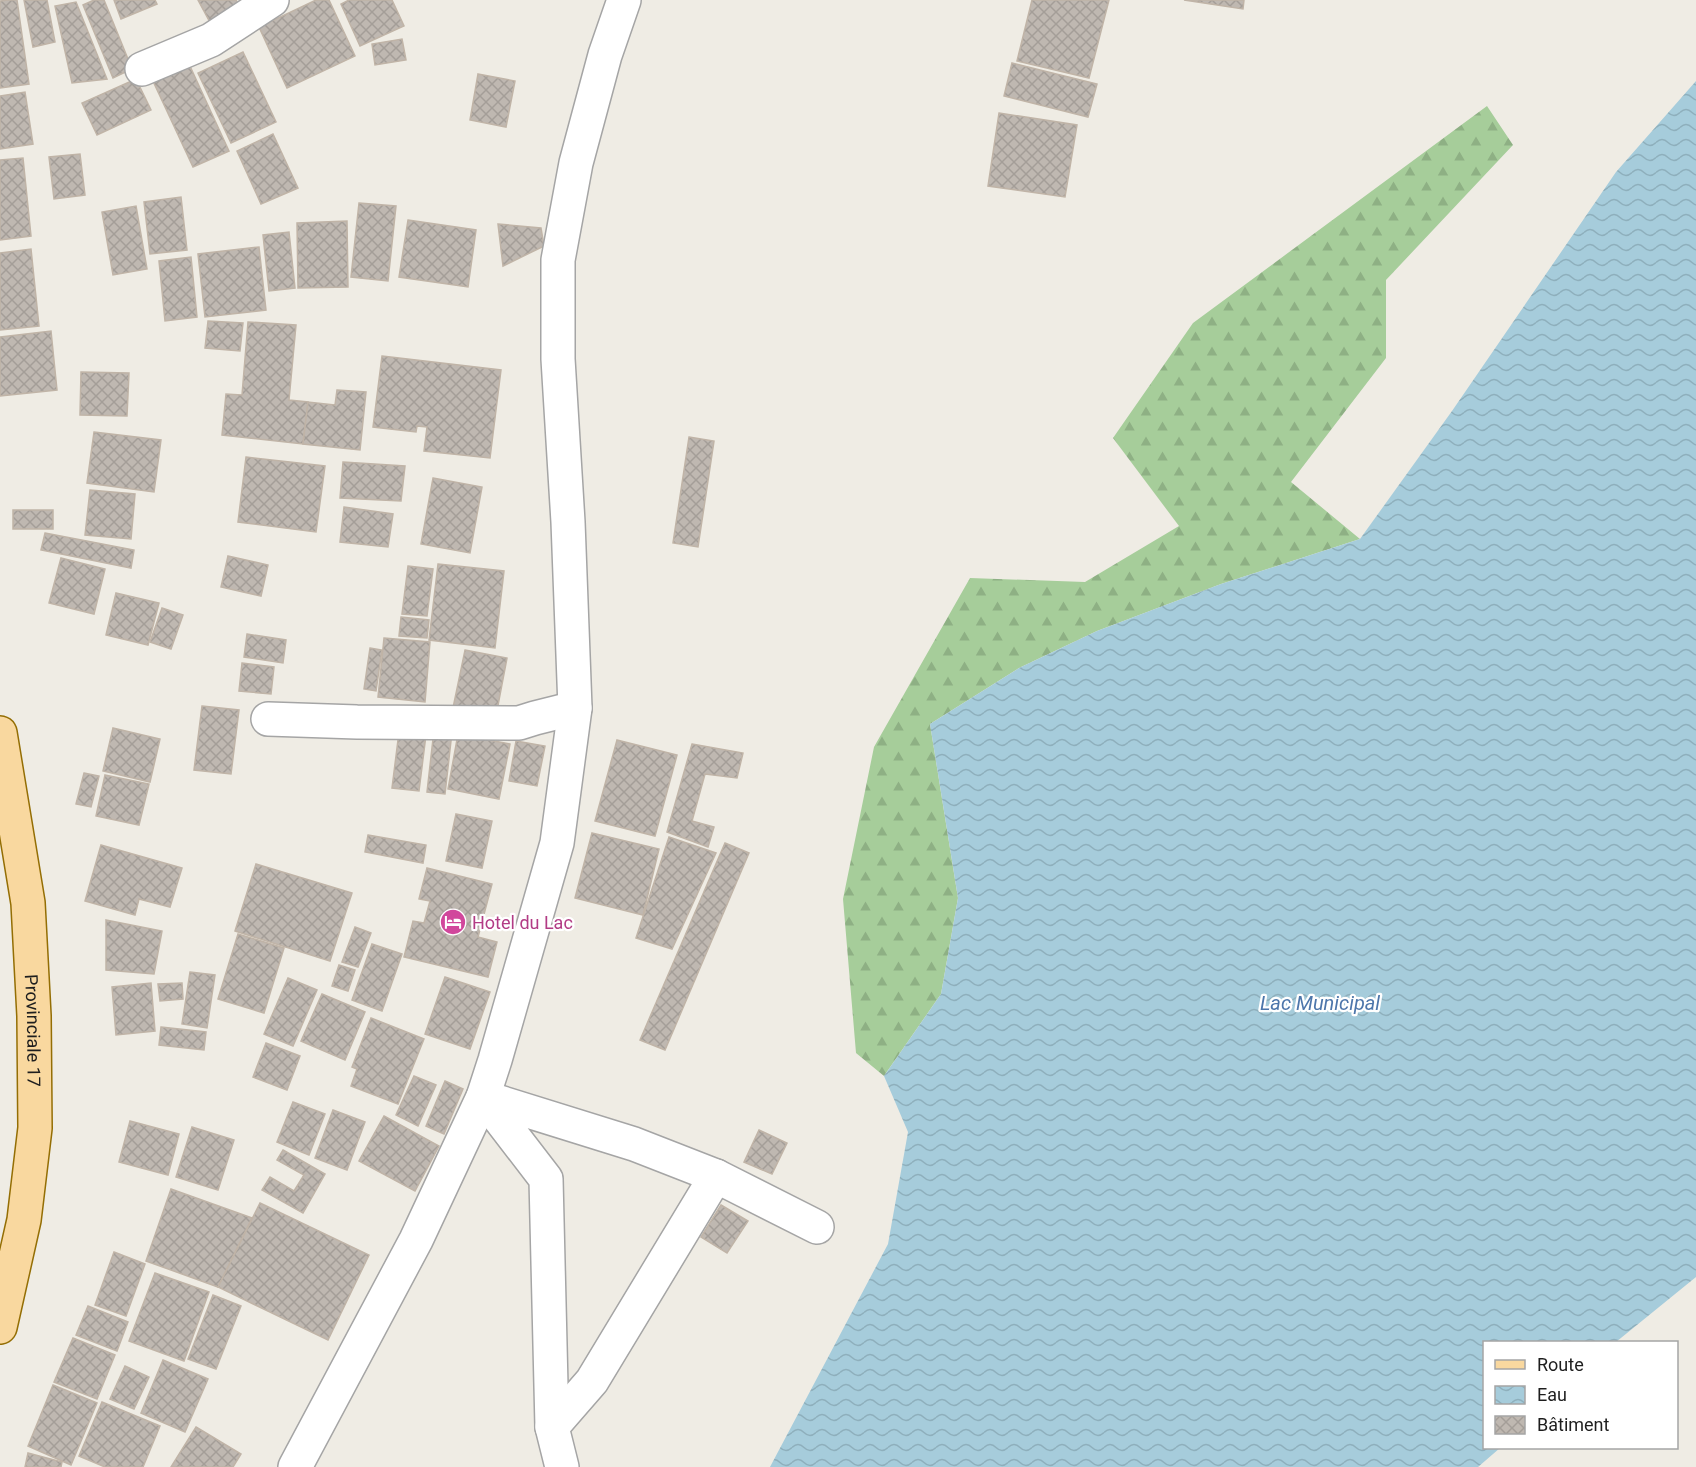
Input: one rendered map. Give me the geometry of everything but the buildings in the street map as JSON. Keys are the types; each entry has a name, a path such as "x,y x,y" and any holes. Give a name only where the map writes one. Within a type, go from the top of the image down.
{"main road":[{"name":"Provinciale 17","path":"0,733 28,903 34,1016 35,1116 24,1220 0,1327"}],"street":[{"path":"142,69 211,40 272,0"},
{"path":"295,1467 416,1240 483,1097 557,843 575,708 568,522 558,359 558,260 576,163 605,55 624,0"},
{"path":"268,718 357,722 519,723 575,708"},
{"path":"483,1097 634,1144 716,1176 817,1227"},
{"path":"483,1097 546,1179 552,1427 562,1467"},
{"path":"552,1427 592,1381 716,1176"}],"green space":[{"path":"1487,106 1513,145 1386,280 1386,358 1291,482 1360,539 1221,584 1097,631 1019,668 930,724 958,898 941,994 884,1076 856,1053 843,899 874,747 970,578 1085,582 1179,526 1113,438 1193,323"}],"water":[{"name":"Lac Municipal","path":"1696,81 1696,1277 1617,1341 1483,1341 1483,1449 1499,1449 1478,1467 770,1467 888,1244 908,1132 884,1076 941,994 958,898 930,724 1019,668 1097,631 1221,584 1360,539 1452,411 1616,172"}],"place":[{"name":"Hotel du Lac","path":"453,922"}]}
